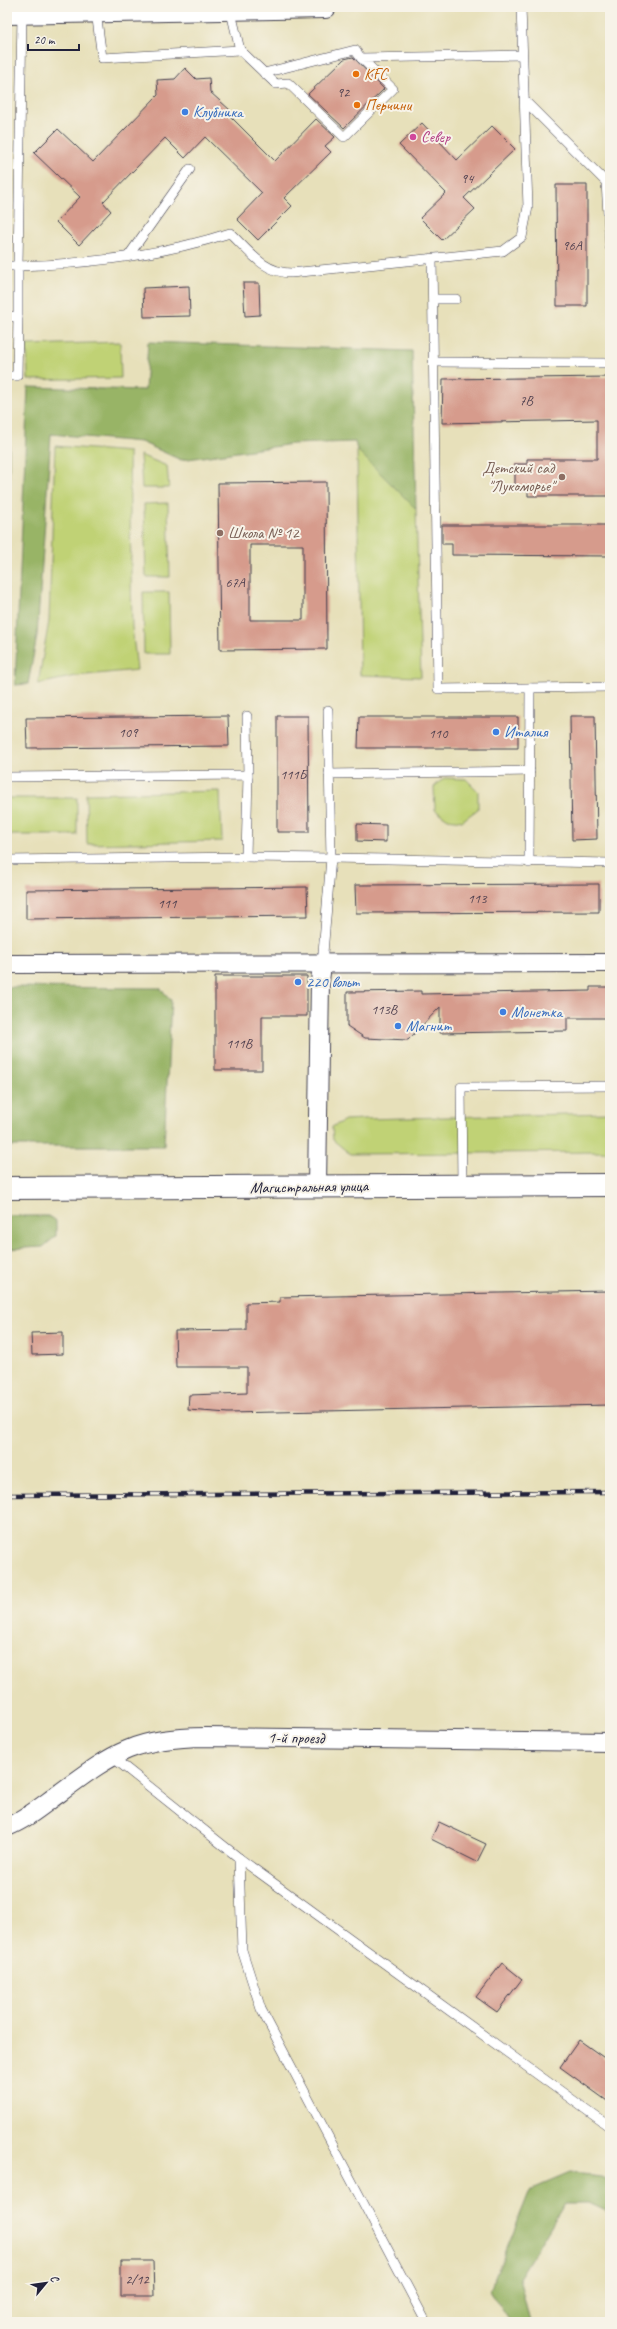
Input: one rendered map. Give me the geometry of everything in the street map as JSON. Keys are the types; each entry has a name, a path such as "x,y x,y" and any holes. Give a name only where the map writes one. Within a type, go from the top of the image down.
{"main road":[{"path":"14,13 148,8 325,7"},
{"name":"Магистральная улица","path":"7,1188 462,1185 610,1186"}],"street":[{"path":"7,964 610,963"},
{"path":"317,1187 322,964"},
{"name":"1-й проезд","path":"7,1826 42,1806 111,1756 139,1744 181,1737 610,1742"}],"lane":[{"path":"7,266 76,264 194,244 230,233 265,266 277,273 291,273 503,251 522,237 528,207 521,7"},
{"path":"230,8 240,50 276,84 288,83 344,137 393,89 361,58 355,50 264,72"},
{"path":"96,11 102,58 240,50"},
{"path":"7,376 17,376 18,266 14,13"},
{"path":"361,58 522,54"},
{"path":"525,101 608,182 610,247"},
{"path":"129,255 190,169"},
{"path":"432,259 434,299 438,689 610,687"},
{"path":"434,299 456,299"},
{"path":"7,316 18,317"},
{"path":"434,362 610,363"},
{"path":"529,863 530,688"},
{"path":"322,964 331,858 328,710"},
{"path":"246,857 248,775 247,716"},
{"path":"329,774 530,771"},
{"path":"7,777 248,775"},
{"path":"7,860 246,857 610,864"},
{"path":"462,1185 461,1087 610,1086"},
{"path":"111,1756 239,1858 610,2127"},
{"path":"239,1858 242,1950 261,2009 426,2322"}],"green space":[{"path":"120,342 121,378 28,380 27,345"},
{"path":"148,342 412,351 416,509 357,450 355,442 293,444 181,460 141,442 51,434 37,636 28,684 15,685 28,387 145,390"},
{"path":"7,405 10,405 7,607"},
{"path":"55,446 129,452 132,627 137,670 76,676 38,684 49,621"},
{"path":"357,450 416,509 421,677 360,675"},
{"path":"140,455 167,466 169,488 142,488"},
{"path":"168,503 170,577 146,577 144,504"},
{"path":"143,592 169,592 170,654 144,654"},
{"path":"444,778 466,779 478,791 478,809 462,821 448,819 435,810 434,787"},
{"path":"220,791 222,841 87,844 86,794"},
{"path":"7,798 77,798 77,835 7,835"},
{"path":"7,987 160,988 171,1000 164,1146 7,1146"},
{"path":"610,1113 610,1152 350,1154 333,1140 332,1127 345,1120 364,1119"},
{"path":"7,1216 48,1216 56,1221 56,1236 43,1247 7,1249"},
{"path":"570,2173 602,2176 610,2180 610,2213 589,2203 565,2203 519,2278 530,2322 511,2322 490,2290 530,2190"}],"building":[{"path":"353,57 384,89 344,128 308,94 344,59"},
{"path":"185,68 196,79 209,78 210,92 230,110 227,113 275,161 316,119 335,137 325,146 331,152 284,198 292,206 258,240 237,219 262,193 205,137 185,158 165,138 103,202 111,211 79,245 56,222 80,197 34,153 58,129 93,162 158,95 157,80 175,79"},
{"path":"422,123 457,160 492,126 515,149 464,198 475,209 442,240 420,218 446,193 399,145"},
{"path":"556,185 587,185 587,306 557,306"},
{"path":"243,283 259,283 260,315 245,316"},
{"path":"189,286 190,316 144,317 143,288"},
{"path":"610,377 610,496 528,496 528,490 515,490 515,464 527,464 527,459 597,459 597,420 442,423 443,379"},
{"path":"326,482 327,649 220,650 218,483","holes":["250,545 303,545 303,620 250,620"]},
{"path":"442,525 610,525 610,556 452,555 452,544 442,544"},
{"path":"228,716 229,746 27,748 26,718"},
{"path":"277,716 308,716 309,832 277,832"},
{"path":"570,716 595,716 597,839 572,840"},
{"path":"359,717 518,717 518,748 358,748"},
{"path":"357,824 386,825 386,842 357,841"},
{"path":"599,884 599,912 356,913 355,885"},
{"path":"307,887 308,916 26,919 26,890"},
{"path":"215,976 307,976 307,1016 262,1016 262,1070 215,1070"},
{"path":"590,987 610,987 610,1018 567,1018 567,1031 440,1033 440,1007 408,1040 365,1038 347,1026 347,992 421,991 421,994 590,991"},
{"path":"610,1291 610,1405 228,1413 188,1410 189,1395 247,1393 247,1367 176,1367 175,1331 246,1330 246,1303 280,1302 280,1297"},
{"path":"63,1332 63,1354 32,1355 31,1333"},
{"path":"439,1822 486,1844 477,1862 431,1839"},
{"path":"502,1963 522,1979 497,2012 476,1997"},
{"path":"579,2040 610,2062 610,2103 560,2067"},
{"path":"121,2261 153,2261 154,2296 121,2296"}],"railway":[{"path":"7,1495 610,1492"}],"place":[{"name":"KFC","path":"356,74"},
{"name":"Перчини","path":"357,105"},
{"name":"Клубника","path":"185,112"},
{"name":"Север","path":"413,137"},
{"name":"Детский сад \"Лукоморье\"","path":"562,477"},
{"name":"Школа № 12","path":"220,533"},
{"name":"Италия","path":"496,732"},
{"name":"220 вольт","path":"298,982"},
{"name":"Монетка","path":"503,1012"},
{"name":"Магнит","path":"398,1026"}]}
